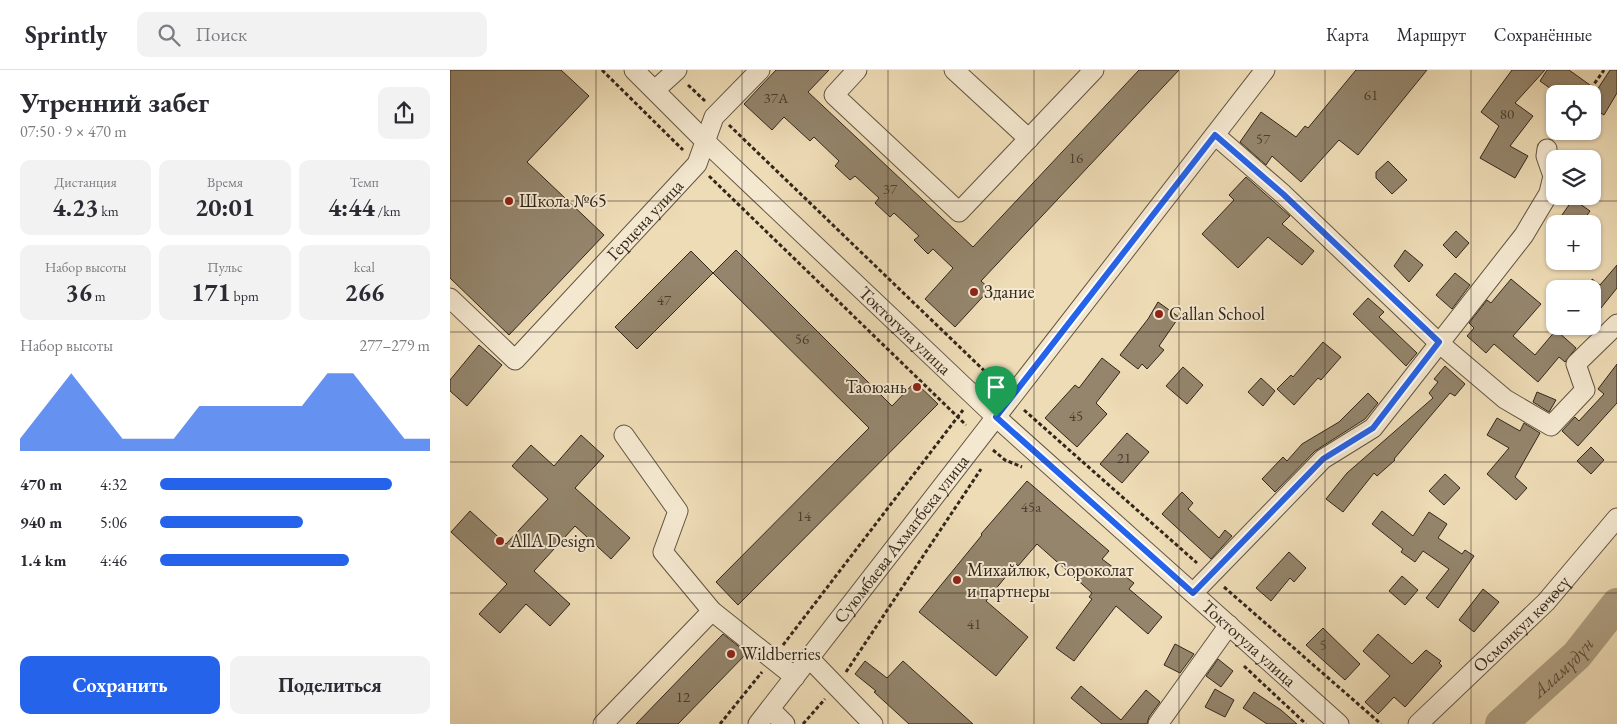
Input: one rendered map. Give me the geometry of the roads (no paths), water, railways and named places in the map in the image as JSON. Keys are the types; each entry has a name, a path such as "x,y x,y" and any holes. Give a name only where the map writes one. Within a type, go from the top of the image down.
{"street":[{"name":"Токтогула улица","path":"634,70 706,142 996,417 1339,724"},
{"path":"655,90 677,70"},
{"name":"Герцена улица","path":"450,298 515,360 697,164 714,118 760,70"},
{"path":"857,70 834,96 959,212 1094,70"},
{"path":"954,70 1029,139"},
{"name":"Суюмбаева Ахматбека улица","path":"758,724 1265,70"},
{"path":"1215,135 1283,194 1439,342 1505,399 1551,426 1585,390 1576,364 1617,324"},
{"path":"1193,593 1323,459 1373,428 1524,236 1549,193 1553,176 1546,156 1546,149"},
{"path":"624,434 678,511 663,552 712,611 795,677"},
{"name":"Осмонкул көчөсү","path":"1418,724 1546,602 1617,518"},
{"path":"603,724 712,611"},
{"path":"1158,724 1229,625"},
{"path":"809,658 873,724"},
{"path":"770,709 785,724"}],"waterway":[{"name":"Аламүдүн","path":"1501,724 1577,655 1617,604"}],"place":[{"name":"Школа №65","path":"509,201"},
{"name":"Здание","path":"974,292"},
{"name":"Callan School","path":"1159,314"},
{"name":"Таоюань","path":"917,387"},
{"name":"AllA Design","path":"500,541"},
{"name":"Михайлюк, Сороколат и партнеры","path":"957,580"},
{"name":"Wildberries","path":"731,654"}]}
